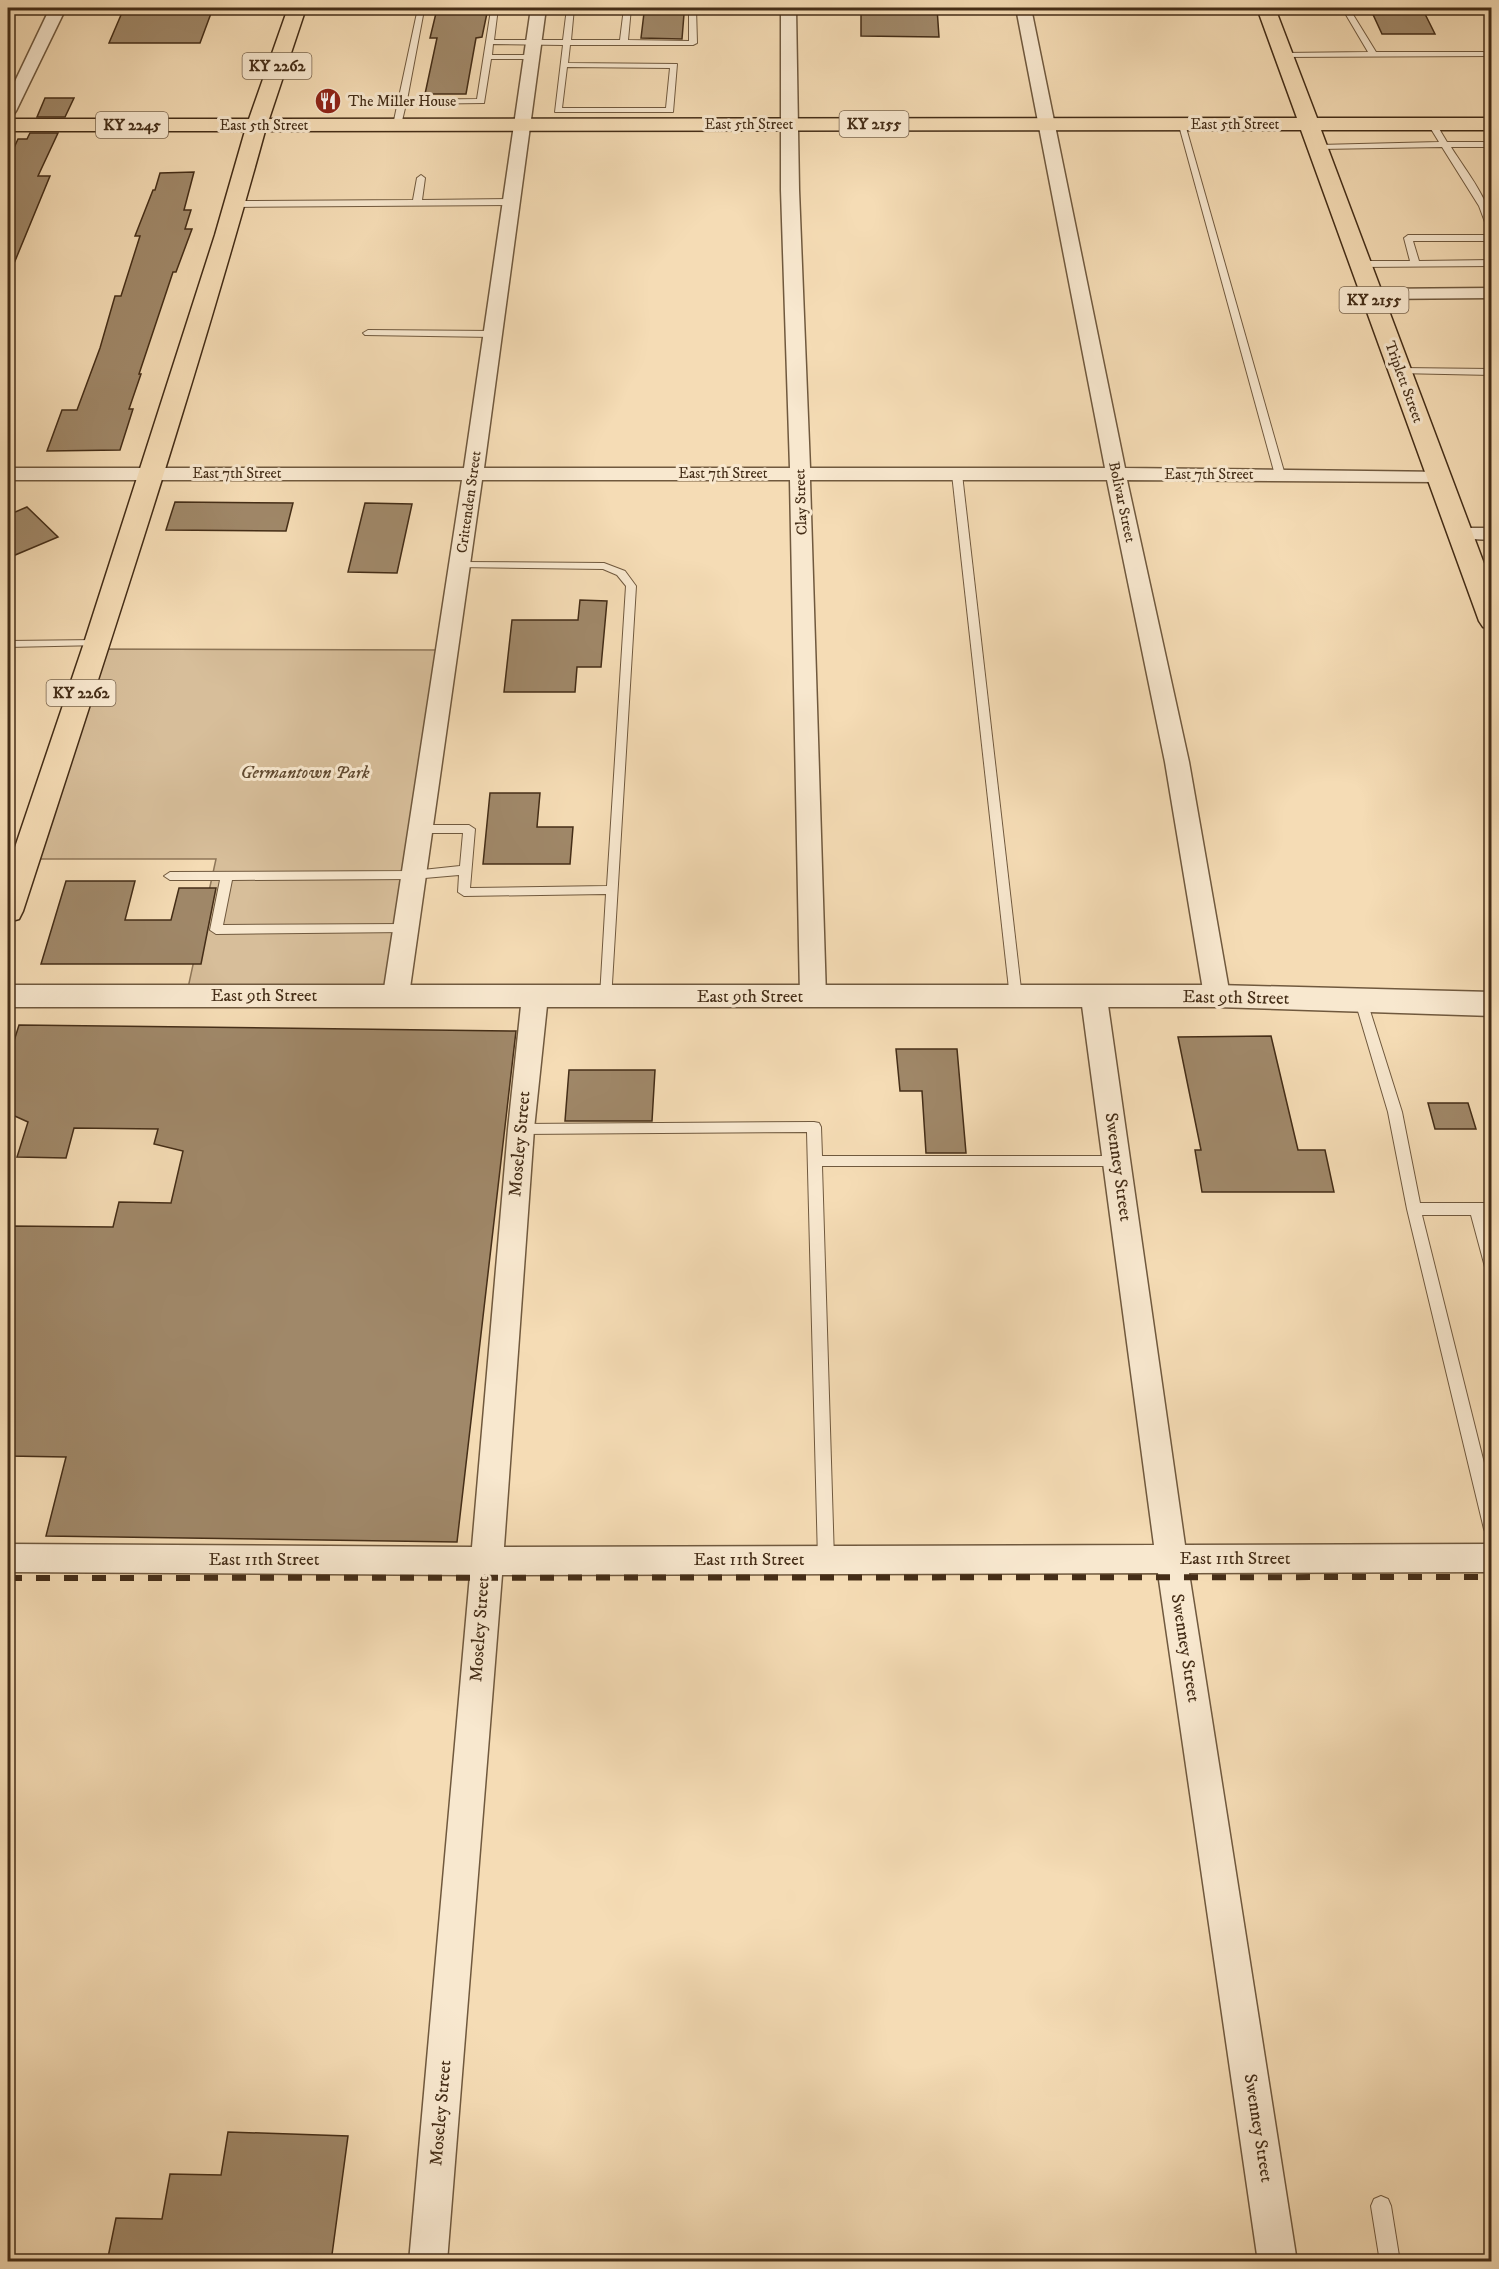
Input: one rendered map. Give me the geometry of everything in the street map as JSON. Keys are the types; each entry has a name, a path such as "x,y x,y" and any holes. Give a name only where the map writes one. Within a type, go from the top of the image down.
{"main road":[{"name":"KY 2262","path":"8,911 97,643 235,204 257,125 297,8"},
{"name":"Triplett Street","path":"1266,8 1319,147 1491,621"},
{"name":"East 5th Street","path":"8,125 522,124 670,117 790,124 1491,124"}],"street":[{"path":"8,111 58,8"},
{"name":"Crittenden Street","path":"396,995 460,565 538,8"},
{"name":"Clay Street","path":"788,8 790,190 800,474 813,997"},
{"name":"Bolivar Street","path":"1024,8 1116,474 1178,762 1216,996"},
{"path":"1372,294 1491,293"},
{"name":"East 7th Street","path":"8,474 1438,476"},
{"path":"1460,534 1491,534"},
{"name":"East 9th Street","path":"8,996 1016,998 1216,996 1491,1004"},
{"name":"Moseley Street","path":"428,2262 458,1926 485,1561 521,1129 535,996"},
{"name":"Swenney Street","path":"1094,998 1172,1559 1278,2262"},
{"name":"East 11th Street","path":"8,1558 485,1561 1491,1558"}],"lane":[{"path":"397,125 421,8 495,8 481,101 403,102"},
{"path":"564,65 674,66 670,117 558,110 571,8"},
{"path":"624,43 628,8"},
{"path":"486,57 566,42 693,43 693,8"},
{"path":"1346,8 1373,54"},
{"path":"489,42 533,50"},
{"path":"1284,55 1491,54"},
{"path":"1181,124 1280,475"},
{"path":"1359,124 1367,146"},
{"path":"1432,124 1443,144 1487,206 1491,230"},
{"path":"1319,147 1490,144 1491,148"},
{"path":"417,202 422,178"},
{"path":"235,204 511,202"},
{"path":"1415,263 1408,238 1491,238"},
{"path":"1361,264 1491,263"},
{"path":"368,333 493,334"},
{"path":"1400,371 1491,372"},
{"path":"957,474 1016,998"},
{"path":"460,565 604,566 621,573 631,586 606,996"},
{"path":"8,644 97,643"},
{"path":"420,829 469,829 464,892 611,890"},
{"path":"170,876 414,875 465,870"},
{"path":"227,876 216,930 406,928"},
{"path":"1361,1000 1395,1112 1414,1209 1491,1521"},
{"path":"521,1129 814,1127 826,1560"},
{"path":"816,1161 1118,1161"},
{"path":"1414,1209 1491,1209"},
{"path":"1476,1209 1491,1267"},
{"path":"1381,2206 1390,2262"}],"green space":[{"name":"Germantown Park","path":"95,649 447,650 396,995 186,997 216,859 25,859"}],"building":[{"path":"124,8 213,8 200,43 109,43"},
{"path":"937,8 939,37 861,36 861,9"},
{"path":"1370,8 1422,8 1435,34 1382,34"},
{"path":"436,13 487,13 482,37 476,38 466,94 425,94 437,38 430,38"},
{"path":"644,13 684,14 682,39 641,38"},
{"path":"45,98 74,98 65,117 37,117"},
{"path":"30,133 58,133 38,176 50,176 8,278 8,161 18,139 27,139"},
{"path":"194,172 184,210 191,210 185,229 192,229 176,272 173,272 139,374 141,374 129,409 133,409 120,450 47,451 62,410 77,410 100,348 115,296 121,296 140,236 135,236 160,173"},
{"path":"175,502 293,503 286,531 166,530"},
{"path":"365,503 412,504 397,573 348,572"},
{"path":"27,507 58,537 8,558 8,515"},
{"path":"580,600 607,601 601,667 577,667 575,692 504,692 512,620 578,620"},
{"path":"490,793 540,793 537,827 573,827 570,864 483,864"},
{"path":"66,881 135,881 125,920 171,920 179,888 216,888 201,964 41,964"},
{"path":"19,1025 516,1031 457,1542 46,1536 66,1457 8,1456 8,1236 11,1226 113,1227 119,1202 171,1203 183,1151 154,1144 158,1129 74,1128 66,1158 17,1157 28,1122 8,1113 8,1060"},
{"path":"1271,1036 1298,1150 1325,1150 1334,1192 1202,1192 1195,1150 1201,1150 1178,1037"},
{"path":"896,1049 957,1049 966,1153 926,1153 922,1091 900,1091"},
{"path":"569,1070 655,1070 652,1121 565,1121"},
{"path":"1428,1103 1468,1103 1476,1129 1435,1129"},
{"path":"228,2132 348,2136 331,2262 107,2262 116,2218 162,2219 170,2174 221,2175"}],"railway":[{"path":"8,1578 1492,1577"}],"place":[{"name":"The Miller House","path":"328,101"}]}
